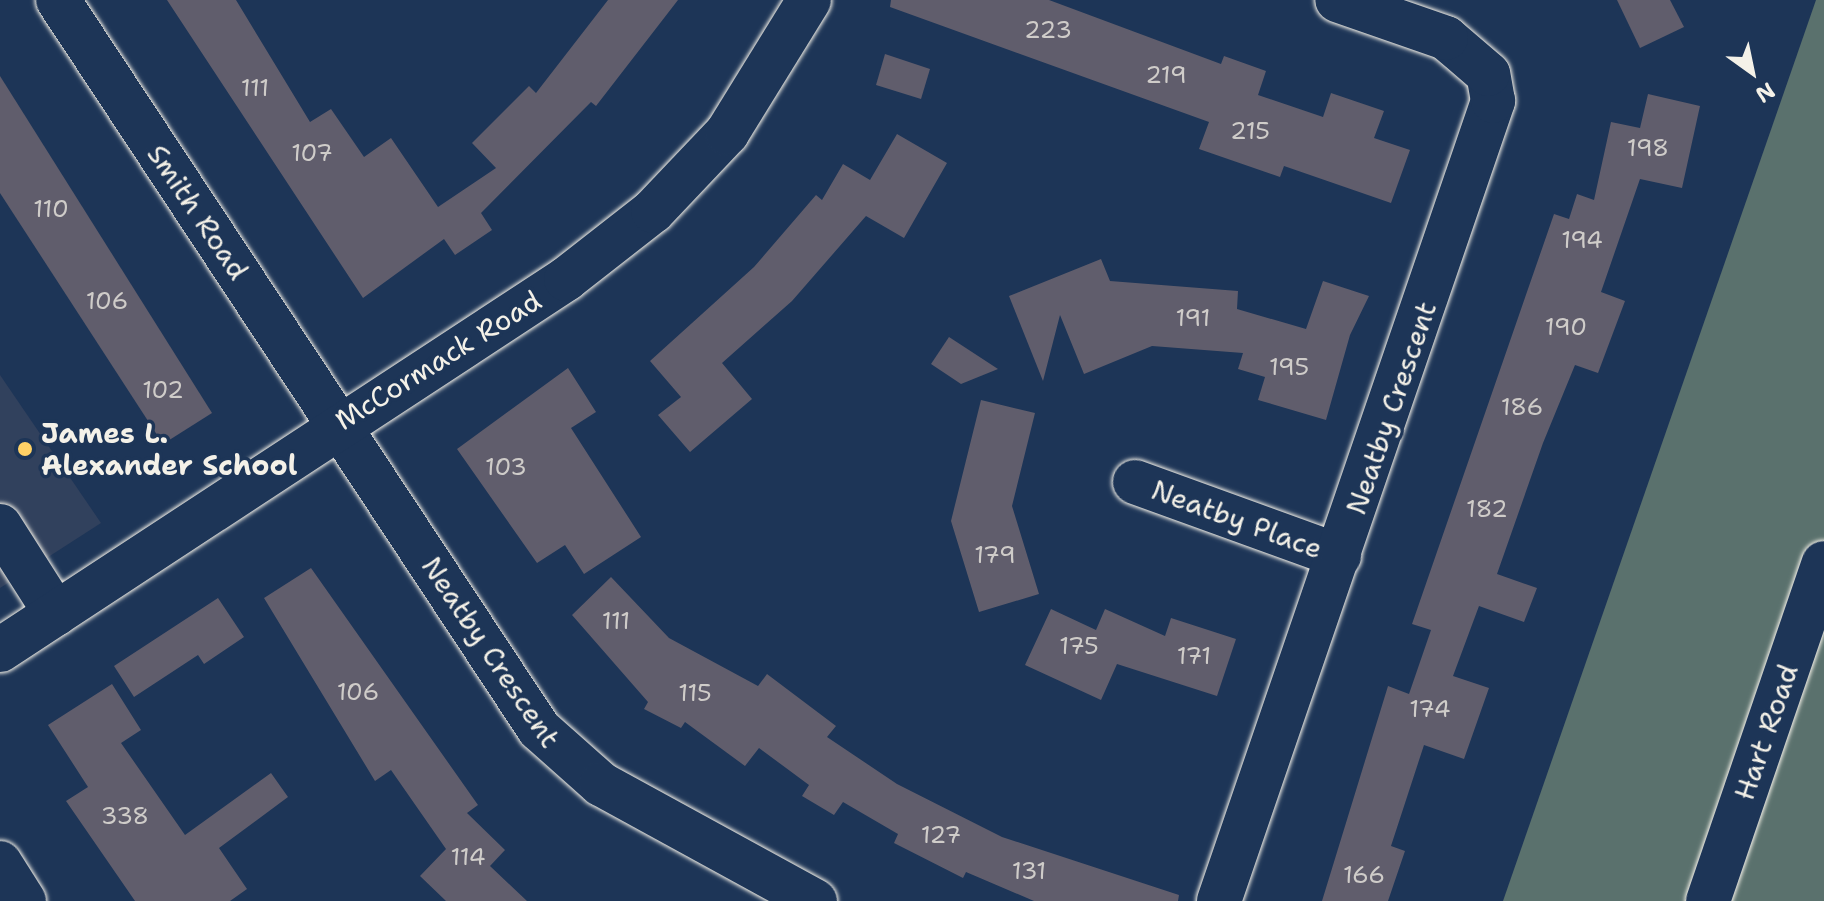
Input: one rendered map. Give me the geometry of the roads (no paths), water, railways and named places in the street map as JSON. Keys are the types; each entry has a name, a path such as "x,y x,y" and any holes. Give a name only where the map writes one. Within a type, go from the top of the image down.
{"street":[{"name":"Smith Road","path":"58,0 338,423"},
{"name":"McCormack Road","path":"0,650 338,423 566,279 653,211 727,133 809,0"},
{"name":"Neatby Crescent","path":"1219,901 1493,101 1488,74 1446,38 1337,0"},
{"name":"Neatby Crescent","path":"338,423 557,750 601,784 815,901"},
{"name":"Neatby Place","path":"1135,482 1339,556"},
{"path":"0,526 56,614"},
{"name":"Hart Road","path":"1708,901 1824,563"},
{"path":"0,863 24,901"}],"place":[{"name":"James L. Alexander School","path":"25,449"}]}
